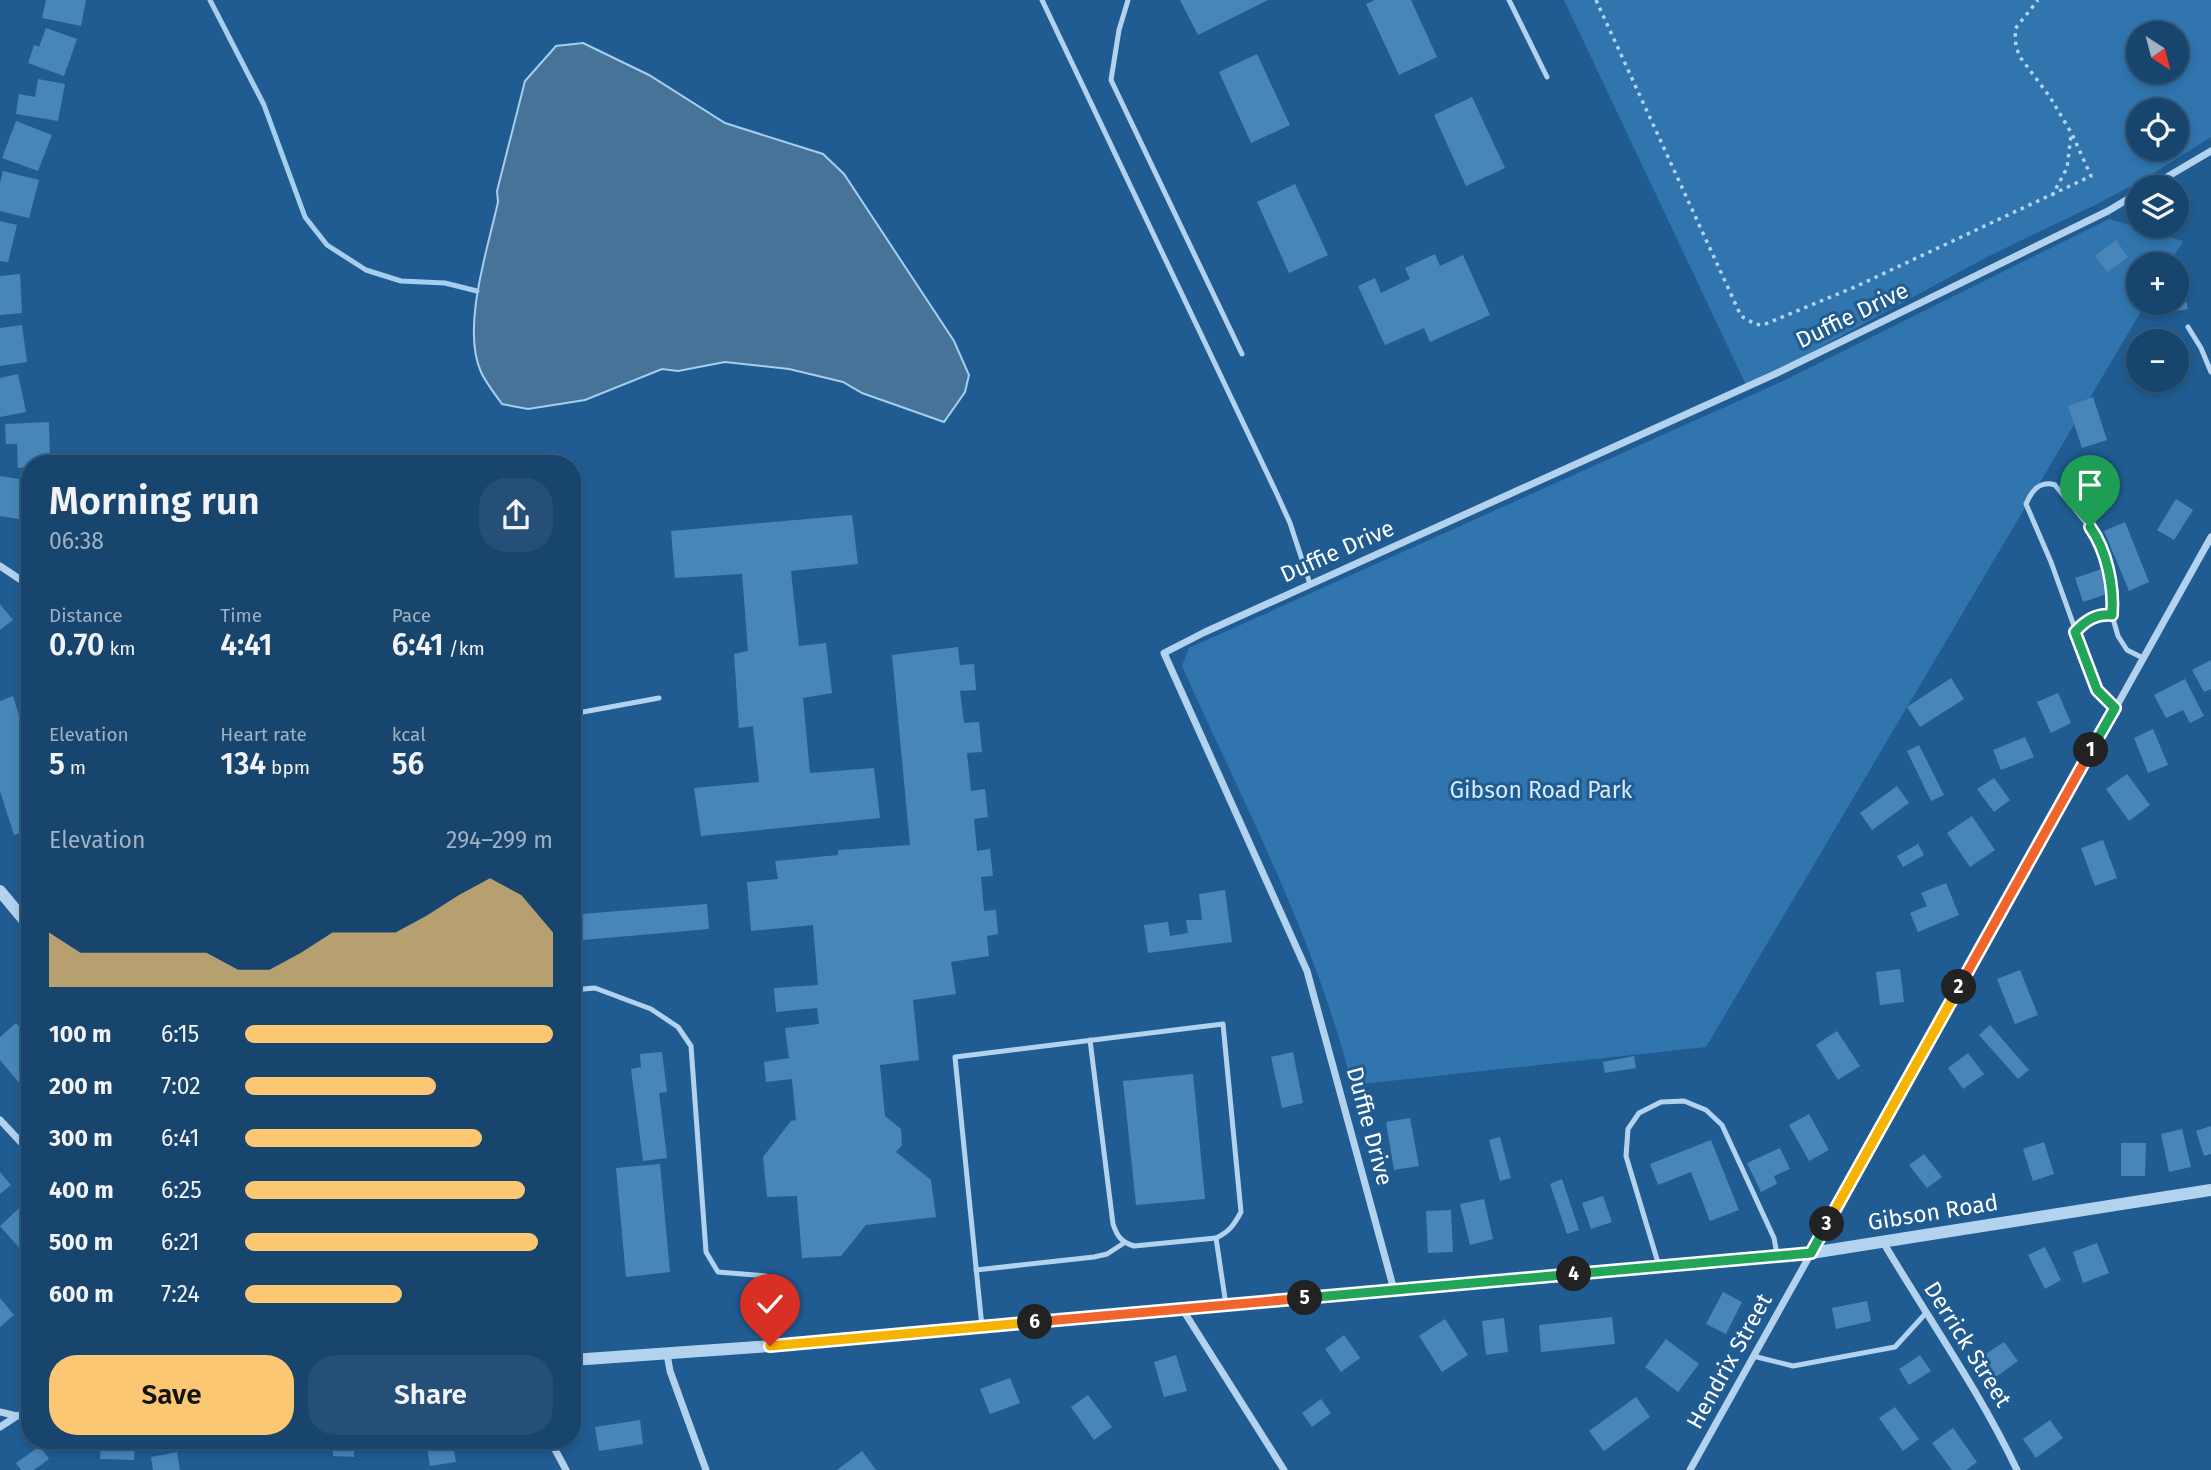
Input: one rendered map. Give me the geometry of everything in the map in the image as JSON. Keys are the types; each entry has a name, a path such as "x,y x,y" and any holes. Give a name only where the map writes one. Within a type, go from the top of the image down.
{"street":[{"path":"2170,175 2211,151"},
{"name":"Duffie Drive","path":"1394,1290 1307,971 1164,653 1310,584 1776,374 2126,200"},
{"name":"Hendrix Street","path":"1690,1470 2211,537"},
{"path":"0,566 21,580"},
{"path":"0,891 21,916"},
{"path":"0,1120 21,1142"},
{"name":"Gibson Road","path":"581,1359 770,1346 1811,1253 2211,1190"},
{"name":"Derrick Street","path":"1882,1240 1966,1374 2017,1470"},
{"path":"1183,1310 1284,1470"},
{"path":"667,1354 670,1371 706,1470"},
{"path":"0,1412 17,1416"},
{"path":"0,1427 21,1414"},
{"path":"556,1449 566,1470"}],"lane":[{"path":"1042,0 1276,492 1290,523 1310,584"},
{"path":"1128,0 1119,30 1111,80 1242,354"},
{"path":"1509,0 1547,77"},
{"path":"2188,327 2211,372"},
{"path":"2115,708 2097,690 2051,562 2026,505 2031,492 2039,485 2055,485 2096,536 2113,595 2112,615 2118,636 2127,650 2143,658"},
{"path":"2075,632 2100,614 2112,615"},
{"path":"581,712 659,698"},
{"path":"581,989 595,988 651,1009 678,1027 691,1045 706,1252 718,1272 766,1276 770,1346"},
{"path":"982,1327 955,1058 1090,1040 1223,1024 1241,1212 1234,1225 1216,1238 1134,1246 1124,1243 1113,1224 1090,1040"},
{"path":"1659,1266 1626,1156 1628,1129 1639,1113 1661,1102 1684,1101 1706,1110 1722,1125 1774,1238 1777,1256"},
{"path":"1216,1238 1226,1305"},
{"path":"976,1270 1094,1257 1107,1254 1124,1243"},
{"path":"1753,1356 1793,1366 1895,1347 1926,1313"}],"path":[{"path":"1596,0 1741,316 1755,324 1763,325 1857,286 2052,196 2063,178 2070,158 2071,133"},
{"path":"2038,0 2015,29 2016,47 2071,133 2091,176 2040,202"}],"green space":[{"path":"1564,0 2211,0 2211,137 2189,151 2189,98 2126,98 2126,161 2173,161 2151,175 2126,175 2126,189 1987,257 1747,387"},
{"name":"Gibson Road Park","path":"2109,219 2126,224 2126,238 2173,238 2183,241 2176,252 2126,252 2126,315 2139,315 2131,329 2126,329 2126,337 1706,1047 1352,1085 1319,977 1298,925 1182,666 1189,648 1785,380"}],"shaded area":[{"path":"583,43 649,75 725,123 823,154 844,174 954,341 969,375 965,392 944,422 862,393 843,382 789,369 725,362 678,371 662,369 585,400 528,409 502,404 481,372 474,333 478,288 498,202 497,191 525,81 556,46"}],"building":[{"path":"46,0 86,0 81,26 42,18"},
{"path":"1180,0 1268,0 1198,35"},
{"path":"1375,0 1411,0 1437,57 1399,75 1366,4"},
{"path":"46,28 77,39 64,76 28,63 34,45 39,47"},
{"path":"1257,54 1290,125 1251,143 1219,72"},
{"path":"38,79 65,84 58,121 16,114 19,94 35,97"},
{"path":"1472,97 1505,168 1466,186 1434,115"},
{"path":"16,121 52,135 38,171 2,158"},
{"path":"3,171 39,180 29,218 0,211"},
{"path":"1295,184 1328,255 1289,273 1257,202"},
{"path":"0,221 17,225 8,262 0,261"},
{"path":"2116,240 2126,258 2107,272 2095,256"},
{"path":"1435,254 1440,266 1463,255 1490,315 1430,342 1424,328 1385,345 1358,286 1375,278 1381,293 1410,279 1405,268"},
{"path":"20,274 22,313 0,315 0,276"},
{"path":"22,325 27,362 0,366 0,328"},
{"path":"18,374 26,412 0,417 0,378"},
{"path":"2093,397 2107,440 2082,448 2068,406"},
{"path":"49,422 50,455 21,455 21,468 18,468 17,444 6,444 5,424"},
{"path":"0,476 21,480 21,520 0,516"},
{"path":"2176,499 2193,510 2174,540 2157,530"},
{"path":"852,515 858,564 791,571 799,646 826,643 832,693 803,698 810,773 874,768 880,818 701,836 694,788 759,782 753,726 739,728 734,654 748,651 742,574 675,578 671,531"},
{"path":"2125,522 2149,582 2129,591 2104,531"},
{"path":"2102,569 2110,593 2083,602 2075,578"},
{"path":"0,604 13,620 0,630"},
{"path":"958,647 960,665 974,664 976,690 960,691 964,723 979,722 982,752 967,753 971,791 985,789 988,817 974,819 977,851 990,849 993,876 981,877 984,911 996,910 998,934 987,936 989,956 951,962 956,994 913,1000 919,1060 880,1065 885,1116 901,1129 902,1145 896,1152 931,1180 936,1217 866,1225 841,1256 802,1258 797,1196 767,1197 763,1157 791,1121 796,1120 792,1079 766,1082 764,1062 789,1058 785,1028 819,1024 817,1008 776,1012 774,988 818,985 813,925 751,931 747,882 778,879 775,861 838,855 838,850 910,845 892,655"},
{"path":"2211,660 2211,689 2204,692 2192,670"},
{"path":"1951,678 1964,699 1920,727 1907,707"},
{"path":"2185,679 2204,716 2190,723 2183,710 2166,718 2154,695"},
{"path":"2058,693 2071,723 2051,733 2037,702"},
{"path":"13,696 21,721 21,833 14,835 0,791 0,701"},
{"path":"2153,729 2168,765 2148,773 2134,738"},
{"path":"2025,737 2034,757 2001,770 1993,750"},
{"path":"1919,745 1944,795 1931,801 1907,751"},
{"path":"2127,774 2150,805 2129,821 2106,789"},
{"path":"1994,778 2010,800 1994,812 1977,789"},
{"path":"1897,786 1909,803 1872,830 1860,813"},
{"path":"1972,816 1995,850 1970,867 1947,833"},
{"path":"2103,840 2117,878 2095,886 2081,848"},
{"path":"1918,844 1924,855 1903,867 1897,856"},
{"path":"1946,883 1959,915 1918,932 1910,913 1927,906 1921,893"},
{"path":"1225,890 1232,942 1148,953 1144,925 1168,922 1170,936 1188,933 1186,920 1202,920 1199,894"},
{"path":"707,904 709,929 583,940 581,914"},
{"path":"1900,969 1904,1002 1880,1005 1876,972"},
{"path":"2020,970 2038,1015 2015,1024 1997,979"},
{"path":"16,1023 21,1029 20,1084 0,1060 0,1037"},
{"path":"1990,1025 2029,1070 2018,1079 1979,1035"},
{"path":"1837,1031 1860,1066 1838,1080 1816,1045"},
{"path":"662,1052 667,1092 659,1093 667,1158 643,1161 631,1069 641,1067 640,1054"},
{"path":"1293,1052 1303,1103 1282,1108 1271,1057"},
{"path":"1968,1053 1984,1074 1963,1089 1948,1068"},
{"path":"1634,1056 1636,1068 1605,1073 1603,1062"},
{"path":"1193,1074 1205,1199 1136,1205 1123,1081"},
{"path":"1809,1114 1829,1150 1809,1161 1789,1125"},
{"path":"1410,1118 1419,1166 1394,1170 1386,1122"},
{"path":"2211,1126 2211,1154 2204,1156 2196,1131"},
{"path":"2182,1129 2191,1167 2169,1172 2161,1134"},
{"path":"1500,1137 1511,1178 1500,1181 1489,1140"},
{"path":"1711,1140 1739,1210 1710,1221 1691,1172 1658,1185 1650,1164"},
{"path":"2044,1142 2054,1174 2033,1181 2023,1149"},
{"path":"2121,1143 2146,1143 2145,1176 2121,1176"},
{"path":"1780,1148 1790,1169 1774,1176 1777,1184 1761,1192 1747,1163"},
{"path":"1924,1154 1942,1177 1927,1188 1909,1165"},
{"path":"660,1164 670,1272 626,1277 616,1168"},
{"path":"0,1172 11,1185 0,1194"},
{"path":"1562,1179 1579,1230 1567,1234 1550,1184"},
{"path":"1603,1196 1612,1222 1591,1229 1582,1203"},
{"path":"1484,1199 1493,1239 1470,1245 1460,1204"},
{"path":"21,1206 21,1250 0,1226"},
{"path":"1451,1210 1453,1252 1428,1253 1426,1211"},
{"path":"2097,1243 2109,1273 2083,1283 2073,1252"},
{"path":"2045,1247 2061,1280 2045,1289 2028,1255"},
{"path":"1723,1292 1742,1302 1726,1334 1706,1324"},
{"path":"0,1298 14,1315 0,1327"},
{"path":"1867,1301 1871,1321 1836,1329 1832,1308"},
{"path":"1612,1317 1615,1344 1541,1352 1539,1325"},
{"path":"1504,1318 1508,1352 1486,1355 1482,1321"},
{"path":"1445,1319 1468,1355 1442,1372 1419,1336"},
{"path":"1344,1335 1360,1358 1341,1372 1325,1349"},
{"path":"1666,1339 1699,1364 1678,1392 1645,1367"},
{"path":"2004,1342 2018,1361 1993,1379 1978,1359"},
{"path":"1176,1355 1187,1391 1164,1397 1154,1362"},
{"path":"1920,1355 1931,1371 1909,1385 1899,1369"},
{"path":"1010,1378 1020,1403 990,1414 980,1389"},
{"path":"1088,1395 1112,1427 1094,1440 1071,1407"},
{"path":"1636,1397 1650,1417 1604,1451 1589,1431"},
{"path":"1321,1399 1331,1413 1312,1427 1302,1413"},
{"path":"1895,1407 1919,1439 1903,1451 1879,1418"},
{"path":"640,1420 643,1444 599,1451 595,1427"},
{"path":"2050,1420 2063,1438 2036,1458 2023,1439"},
{"path":"1953,1428 1977,1462 1966,1470 1952,1470 1932,1443"},
{"path":"36,1449 42,1449 49,1459 34,1470 21,1470 16,1463"},
{"path":"101,1449 135,1449 134,1460 100,1459"},
{"path":"333,1449 354,1449 354,1457 333,1456"},
{"path":"427,1449 454,1449 456,1462 430,1466"},
{"path":"862,1451 876,1470 837,1470"},
{"path":"177,1452 180,1470 153,1470 151,1457"}],"waterway":[{"path":"210,0 264,105 305,217 327,245 366,270 401,281 445,283 477,291"}],"route":[{"path":"770,1346 1811,1253 2115,708 2097,690 2075,632 2100,614 2112,615 2113,595 2109,576 2102,550 2090,527"}]}
